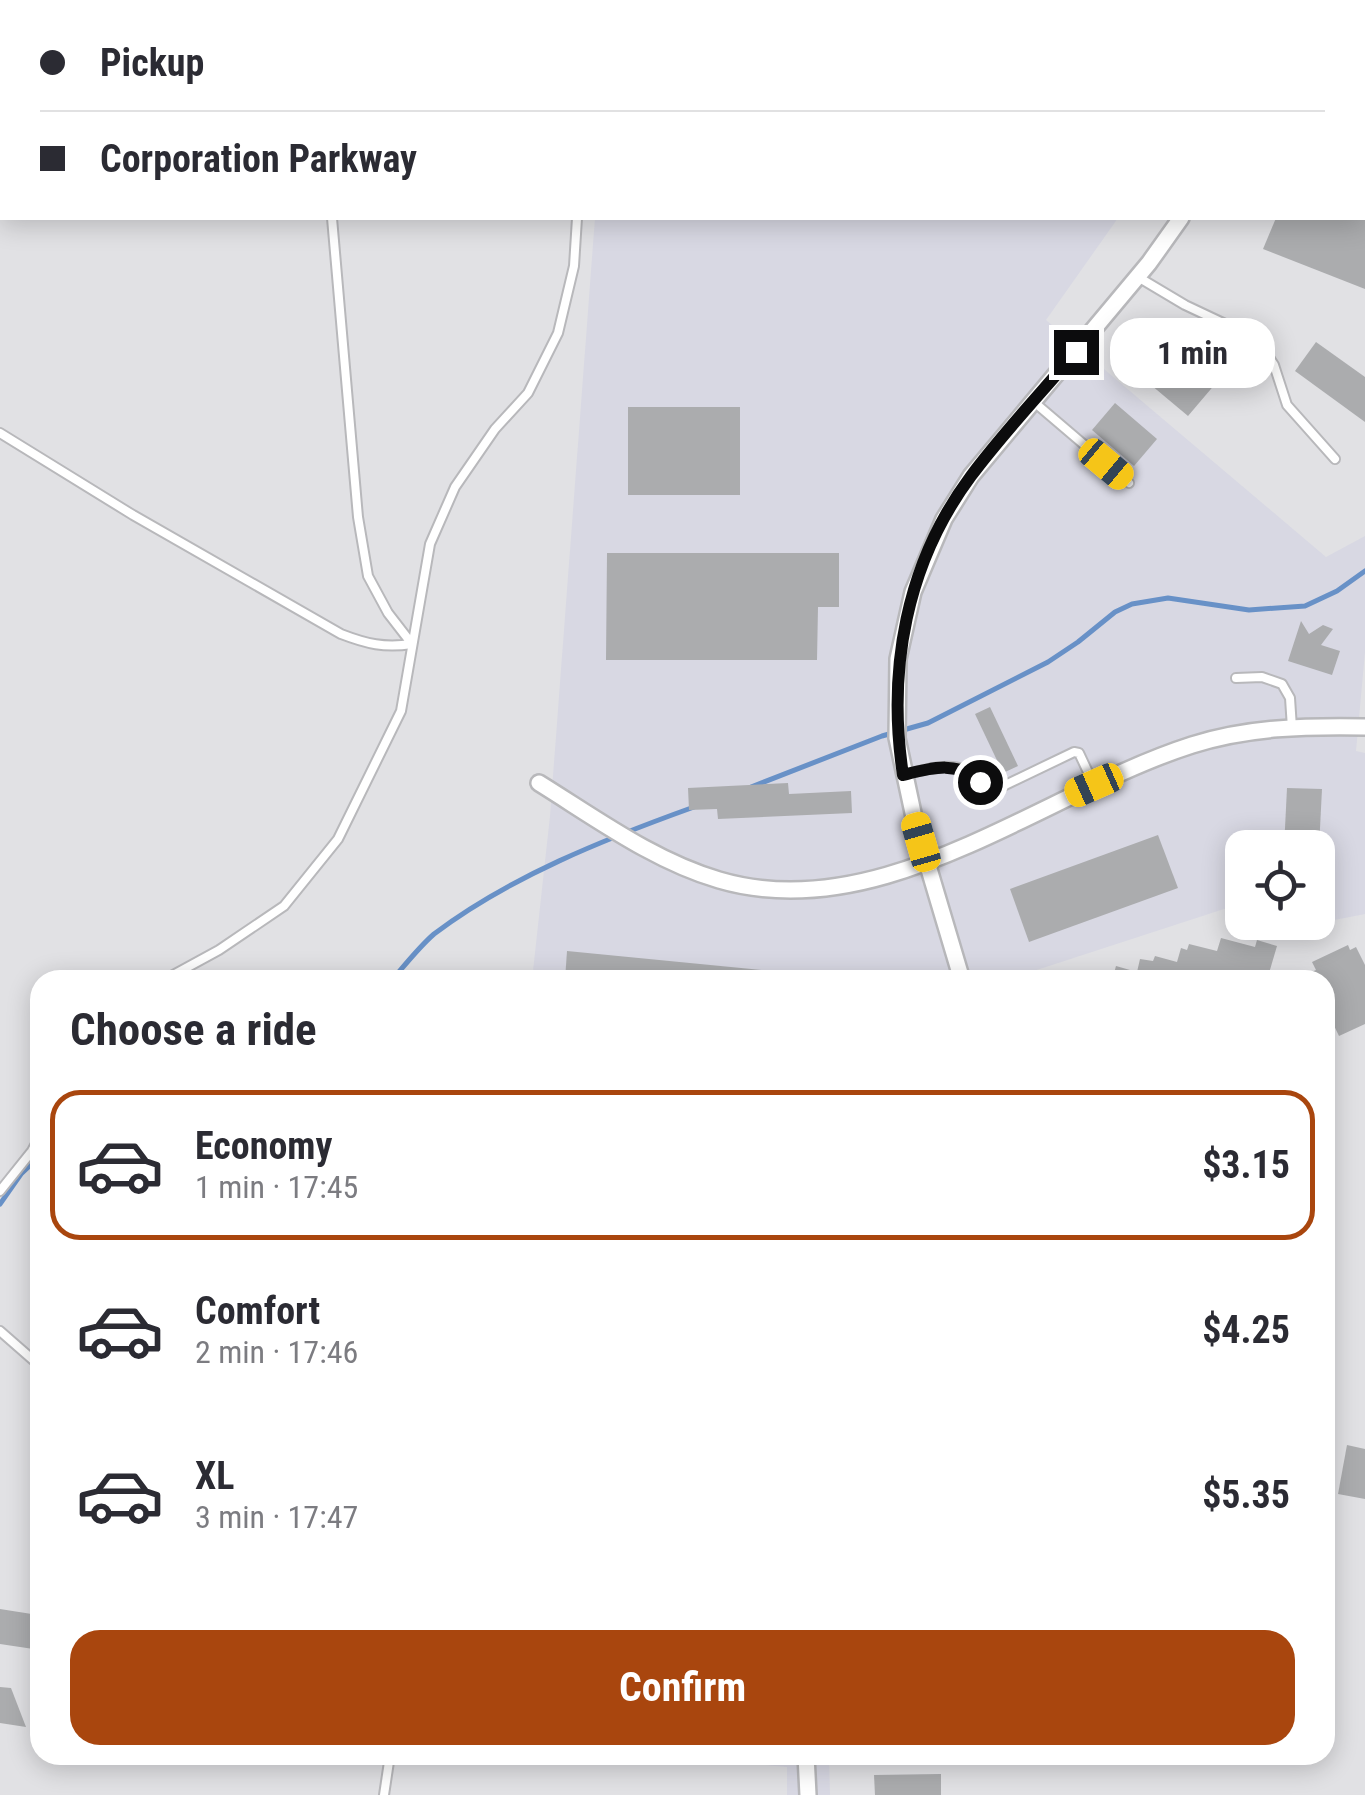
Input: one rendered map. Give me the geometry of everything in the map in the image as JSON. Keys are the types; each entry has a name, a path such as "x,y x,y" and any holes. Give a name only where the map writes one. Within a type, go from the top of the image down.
{"street":[{"path":"959,970 903,775 896,702 898,659 913,592 944,519 971,476 1138,277 1180,220"},
{"path":"539,783 677,866 721,881 782,890 830,890 876,880 927,862 1094,785 1190,746 1226,736 1292,728 1365,727"},
{"path":"806,1765 808,1795"}],"lane":[{"path":"332,220 358,517 368,576 388,614 412,644"},
{"path":"182,970 284,906 338,839 401,711 430,544 455,487 496,429 528,393 558,333 574,266 577,220"},
{"path":"1138,277 1186,305 1257,338 1274,365 1287,405 1335,458"},
{"path":"1034,402 1129,483"},
{"path":"0,433 133,515 341,634 371,646 412,644"},
{"path":"1236,678 1262,678 1282,684 1290,698 1292,728"},
{"path":"903,775 953,767 999,788 1074,752 1079,753 1094,785"},
{"path":"0,1191 30,1150"},
{"path":"0,1332 30,1358"},
{"path":"384,1795 388,1765"}],"shaded area":[{"path":"595,220 1117,220 1046,320 1326,557 1365,536 1365,652 1356,751 1365,753 1365,914 1335,920 1335,830 1225,830 1225,909 1037,970 533,970 550,816"},
{"path":"764,1765 829,1765 830,1795 787,1795 787,1767"}],"building":[{"path":"1275,220 1365,220 1365,289 1263,249"},
{"path":"1197,331 1233,363 1188,416 1151,385"},
{"path":"1316,342 1365,377 1365,422 1295,371"},
{"path":"1115,403 1157,439 1134,466 1092,430"},
{"path":"628,407 740,407 740,495 628,495"},
{"path":"607,553 839,553 839,607 818,607 817,660 606,660"},
{"path":"1301,621 1309,634 1323,625 1333,629 1321,645 1340,651 1332,675 1288,661"},
{"path":"990,707 1018,766 1003,773 975,714"},
{"path":"788,783 789,794 851,791 852,813 718,819 717,809 689,810 688,788"},
{"path":"1287,788 1322,789 1320,830 1285,830"},
{"path":"1158,835 1178,888 1029,942 1010,889"},
{"path":"1221,938 1255,947 1257,940 1277,946 1270,970 1137,970 1140,959 1153,961 1155,956 1177,962 1181,948 1187,950 1189,944 1217,951"},
{"path":"1348,945 1350,950 1356,947 1365,965 1365,1024 1339,1036 1335,1028 1335,970 1316,970 1312,962"},
{"path":"567,951 762,970 566,970"},
{"path":"1347,1445 1365,1449 1365,1499 1338,1494"},
{"path":"0,1609 30,1614 30,1648 0,1644"},
{"path":"0,1687 11,1688 26,1727 0,1723"},
{"path":"941,1774 941,1795 875,1795 874,1775"}],"waterway":[{"path":"751,787 882,736 928,723 1048,662 1115,612 1132,604 1168,598 1249,610 1305,606 1337,591 1365,571"},
{"path":"401,970 434,934 526,877 592,846 694,807"},
{"path":"0,1204 30,1165"}],"route":[{"path":"980,782 966,770 953,767 903,775 896,702 902,633 925,559 944,519 971,476 1076,352"}]}
